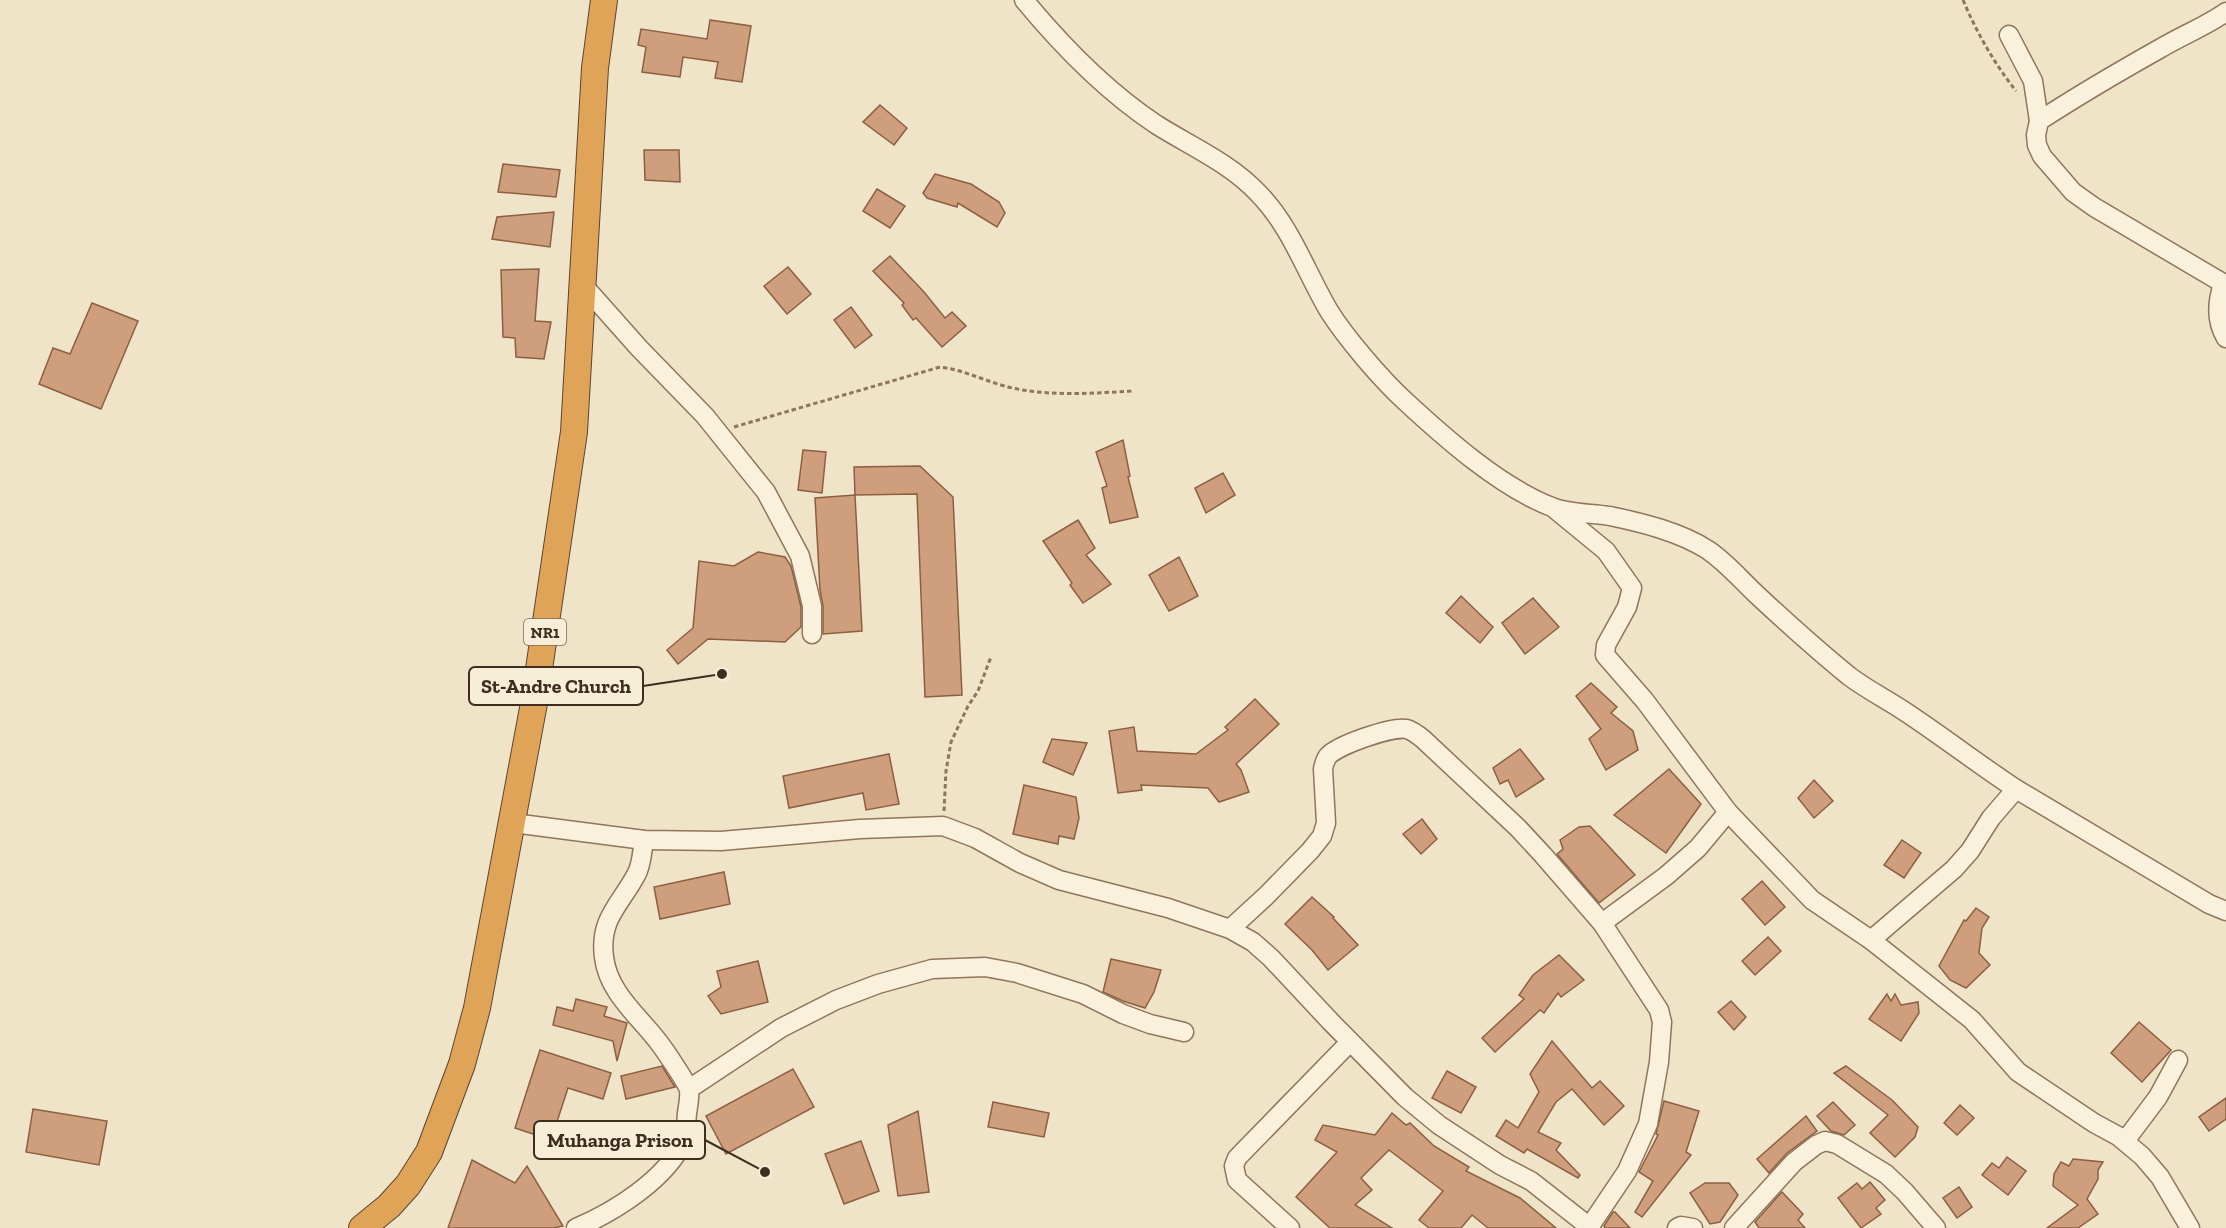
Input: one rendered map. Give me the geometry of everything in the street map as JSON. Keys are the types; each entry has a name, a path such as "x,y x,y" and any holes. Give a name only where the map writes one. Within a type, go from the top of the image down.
{"highway":[{"name":"NR1","path":"363,1228 408,1185 429,1152 462,1064 477,1008 513,824 541,661 574,432 595,68 604,0"}],"street":[{"path":"1024,0 1045,25 1107,86 1155,123 1231,168 1260,195 1283,226 1330,313 1366,359 1402,398 1475,461 1521,491 1554,508 1606,551 1632,588 1627,607 1606,645 1605,655 1645,701 1728,812 1812,900 1871,940 1972,1020 2018,1072 2040,1089 2124,1141 2142,1156 2160,1177 2190,1228"},
{"path":"2039,122 2084,92 2226,12"},
{"path":"2009,34 2033,81 2039,122 2036,135 2037,145 2042,156 2073,192 2094,207 2225,284 2218,299 2218,313 2221,329 2226,338"},
{"path":"583,285 718,432 766,492 800,556 812,606 812,634"},
{"path":"1554,508 1610,516 1686,538 1706,549 1728,565 1784,620 1852,678 1905,711 2016,789 2209,904 2226,911"},
{"path":"513,824 644,840 721,840 943,826 975,838 1020,863 1059,880 1168,908 1230,929 1253,942 1271,958 1405,1097 1439,1125 1500,1165 1531,1181 1591,1227 1627,1171 1647,1124 1659,1062 1662,1022 1659,1010 1602,923 1518,828 1423,739 1408,729 1402,729 1368,737 1341,747 1329,755 1323,769 1326,823 1322,836 1266,896 1230,929"},
{"path":"1871,940 1954,869 1970,851 1991,818 2016,789"},
{"path":"1602,923 1698,848 1728,812"},
{"path":"576,1228 623,1204 648,1184 671,1159 684,1139 689,1089 662,1046 621,999 610,980 604,958 604,933 618,901 640,867 644,840"},
{"path":"689,1089 780,1028 836,1000 903,976 932,969 985,967 1017,973 1083,994 1150,1024 1184,1032"},
{"path":"1290,1228 1237,1180 1234,1166 1237,1158 1350,1042"},
{"path":"2124,1141 2158,1097 2178,1060"},
{"path":"1734,1228 1794,1162 1816,1144 1825,1141 1837,1144 1886,1174 1936,1228"},
{"path":"1677,1228 1682,1226 1693,1228"}],"path":[{"path":"1964,0 1974,25 1994,61 2019,96"},
{"path":"718,432 940,367 951,368 1009,387 1032,391 1075,394 1134,391"},
{"path":"943,826 946,771 951,742 968,706 978,691 991,657"}],"building":[{"path":"710,20 751,26 742,82 715,78 718,62 683,57 680,77 642,72 646,47 638,45 641,29 707,39"},
{"path":"880,105 907,128 894,145 863,122"},
{"path":"644,150 679,150 680,182 645,180"},
{"path":"503,164 560,170 556,197 498,192"},
{"path":"935,174 971,184 999,202 1005,213 997,227 958,203 957,207 927,198 923,193"},
{"path":"877,189 905,206 890,228 863,211"},
{"path":"554,212 550,247 492,239 497,217"},
{"path":"890,256 945,318 952,312 966,326 942,347 916,318 913,320 902,305 904,303 873,271"},
{"path":"788,267 811,294 787,314 764,286"},
{"path":"539,269 535,321 551,322 544,359 516,357 515,338 503,337 501,270"},
{"path":"92,303 138,321 101,409 39,384 53,348 70,354"},
{"path":"851,307 872,335 855,348 834,320"},
{"path":"1123,440 1130,476 1128,477 1138,517 1110,523 1102,488 1107,486 1096,452"},
{"path":"803,450 826,452 822,493 798,490"},
{"path":"920,466 953,497 962,695 925,697 917,494 855,495 854,467"},
{"path":"1223,473 1235,495 1206,513 1195,488"},
{"path":"855,495 862,631 823,634 815,498"},
{"path":"1078,520 1095,548 1086,555 1111,584 1083,603 1043,541"},
{"path":"758,552 785,557 791,566 801,607 801,627 785,642 708,639 678,664 667,650 693,628 699,561 734,566"},
{"path":"1179,557 1198,596 1169,611 1149,575"},
{"path":"1461,596 1493,627 1480,643 1446,613"},
{"path":"1533,598 1559,627 1525,654 1502,623"},
{"path":"1591,683 1617,707 1611,713 1633,731 1638,750 1606,770 1589,739 1601,729 1576,696"},
{"path":"1255,699 1279,724 1236,764 1241,770 1249,792 1219,802 1208,788 1141,785 1142,790 1118,793 1109,731 1134,727 1137,751 1196,754 1228,730 1225,727"},
{"path":"1052,739 1087,743 1073,775 1043,762"},
{"path":"1520,749 1544,779 1516,797 1508,780 1500,784 1493,768"},
{"path":"889,754 899,804 866,810 863,793 789,808 783,776"},
{"path":"1669,769 1701,804 1666,853 1614,815"},
{"path":"1814,780 1833,801 1814,818 1798,798"},
{"path":"1024,785 1076,797 1079,818 1074,839 1059,836 1058,844 1013,834"},
{"path":"1422,819 1437,839 1421,854 1403,834"},
{"path":"1590,826 1635,875 1599,903 1557,854 1563,849 1560,840 1579,827"},
{"path":"1902,840 1921,853 1904,878 1884,865"},
{"path":"724,872 730,904 660,919 654,887"},
{"path":"1762,881 1785,907 1765,925 1742,899"},
{"path":"1312,897 1334,917 1358,945 1328,970 1312,950 1285,924"},
{"path":"1976,908 1989,917 1982,928 1979,953 1990,965 1966,988 1950,980 1939,966 1964,920 1966,921"},
{"path":"1768,937 1781,951 1755,975 1742,961"},
{"path":"1559,955 1584,980 1561,997 1558,993 1544,1013 1540,1010 1495,1052 1482,1038 1524,999 1519,995 1533,975"},
{"path":"1111,959 1161,970 1154,992 1145,1008 1103,992"},
{"path":"758,961 768,1002 721,1014 708,996 721,987 717,971"},
{"path":"1887,994 1891,1001 1895,994 1901,1005 1918,1002 1919,1013 1901,1041 1869,1019"},
{"path":"576,999 607,1007 604,1016 627,1023 617,1061 613,1041 553,1025 557,1007 573,1011"},
{"path":"1731,1001 1746,1017 1734,1030 1718,1012"},
{"path":"2139,1022 2171,1050 2142,1082 2111,1053"},
{"path":"1552,1041 1592,1088 1600,1081 1624,1106 1604,1125 1572,1089 1556,1102 1538,1132 1561,1143 1556,1150 1580,1175 1578,1178 1527,1149 1524,1153 1496,1136 1506,1120 1518,1128 1539,1092 1530,1074"},
{"path":"540,1050 611,1073 603,1099 568,1088 551,1140 515,1128"},
{"path":"662,1066 675,1087 626,1099 621,1076"},
{"path":"1846,1066 1892,1100 1918,1127 1915,1137 1895,1157 1870,1133 1888,1115 1834,1073"},
{"path":"793,1069 814,1107 726,1154 706,1116"},
{"path":"1447,1071 1476,1087 1461,1113 1432,1098"},
{"path":"2226,1098 2226,1119 2209,1131 2199,1117"},
{"path":"1664,1101 1699,1111 1686,1152 1691,1155 1642,1217 1635,1212 1653,1181 1639,1172 1658,1135 1656,1134"},
{"path":"993,1102 1049,1113 1044,1137 988,1127"},
{"path":"1833,1102 1855,1125 1844,1135 1831,1131 1817,1116"},
{"path":"1960,1105 1974,1118 1957,1135 1944,1123"},
{"path":"33,1109 107,1121 99,1165 26,1152"},
{"path":"918,1111 929,1192 898,1196 888,1125"},
{"path":"1392,1113 1406,1125 1410,1123 1434,1146 1469,1167 1466,1171 1520,1198 1556,1228 1488,1228 1472,1215 1461,1228 1429,1228 1419,1220 1443,1191 1389,1150 1361,1178 1372,1190 1355,1205 1392,1228 1330,1228 1296,1197 1337,1152 1315,1140 1323,1125 1375,1135"},
{"path":"1806,1116 1817,1131 1787,1153 1769,1173 1757,1159"},
{"path":"861,1141 879,1191 844,1204 825,1154"},
{"path":"2007,1157 2026,1171 2008,1195 1982,1175 1992,1163 1999,1168"},
{"path":"2073,1159 2103,1162 2098,1170 2098,1179 2087,1199 2098,1214 2078,1228 2047,1228 2078,1205 2053,1186 2054,1174 2061,1162 2069,1166"},
{"path":"472,1160 515,1183 527,1166 563,1226 553,1228 448,1228"},
{"path":"1870,1182 1885,1200 1876,1208 1881,1214 1861,1228 1838,1198 1857,1183 1862,1189"},
{"path":"1705,1183 1729,1183 1738,1195 1720,1222 1710,1224 1690,1193"},
{"path":"1959,1187 1972,1207 1957,1218 1943,1198"},
{"path":"1782,1192 1803,1214 1798,1220 1805,1228 1759,1228 1755,1222"},
{"path":"1615,1212 1630,1228 1605,1228"}],"place":[{"name":"St-Andre Church","path":"722,674"},
{"name":"Muhanga Prison","path":"765,1172"}]}
